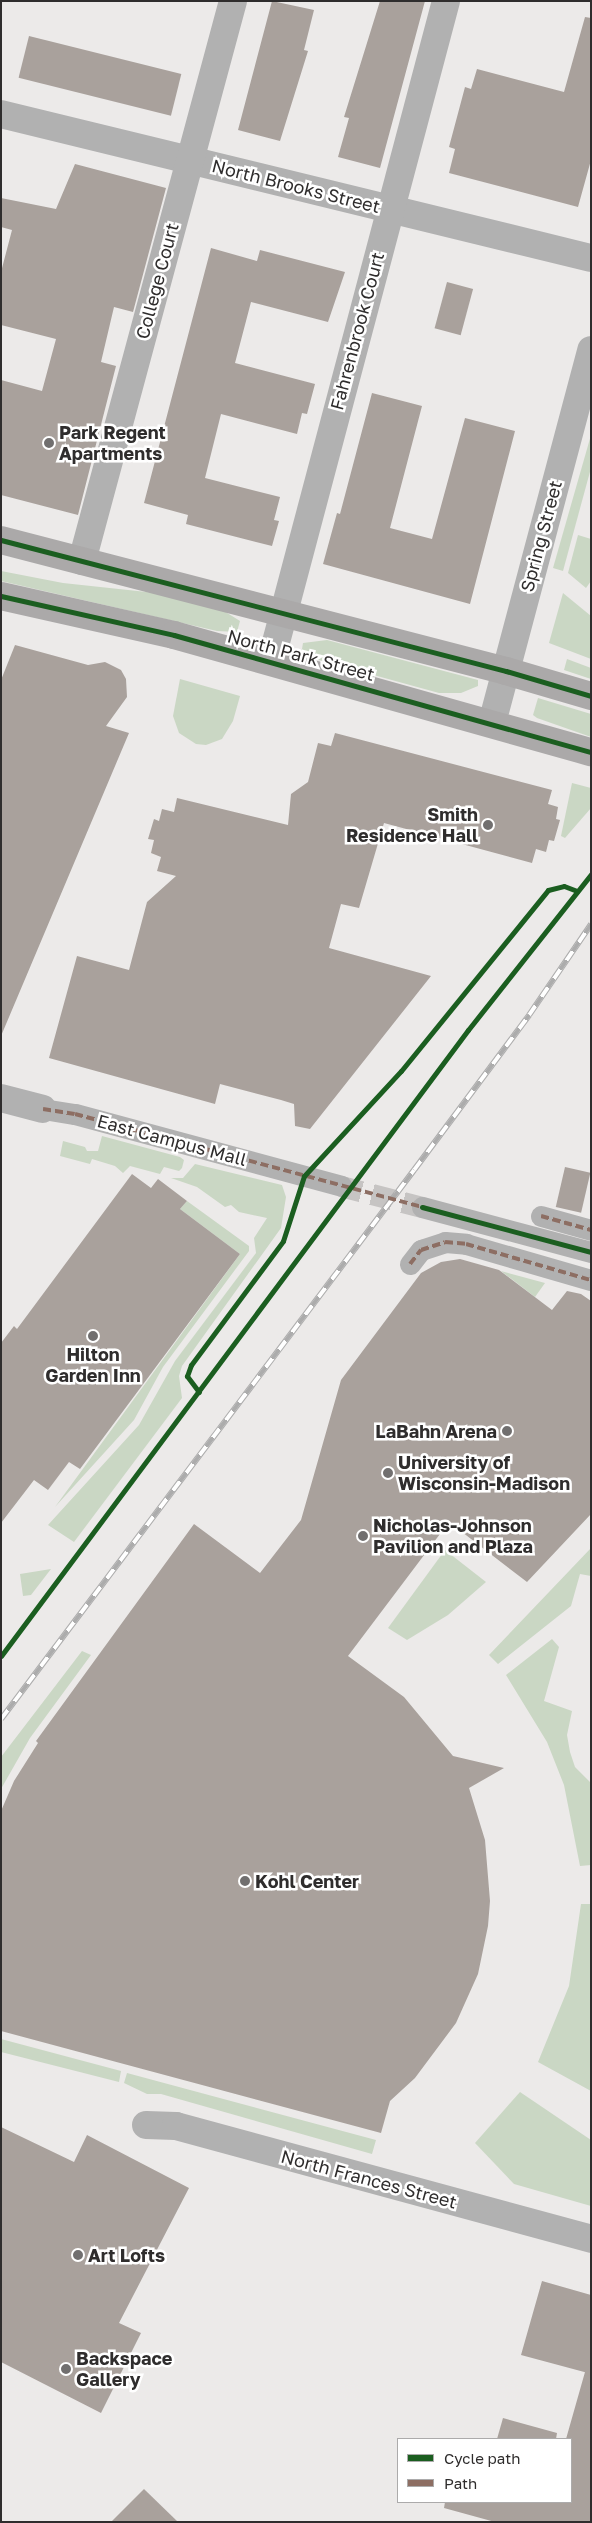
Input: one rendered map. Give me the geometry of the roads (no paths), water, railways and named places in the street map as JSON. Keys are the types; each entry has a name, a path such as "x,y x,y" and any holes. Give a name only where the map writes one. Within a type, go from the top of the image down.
{"main road":[{"name":"North Park Street","path":"1,540 506,671 591,696"},
{"name":"North Park Street","path":"1,596 174,635 591,752"}],"street":[{"name":"College Court","path":"82,561 233,1"},
{"name":"Fahrenbrook Court","path":"271,661 446,1"},
{"name":"North Brooks Street","path":"1,114 591,258"},
{"name":"Spring Street","path":"492,723 591,350"},
{"name":"East Campus Mall","path":"1,1098 43,1110 75,1114 341,1186"},
{"path":"422,1207 591,1252"},
{"path":"541,1216 591,1230"},
{"path":"410,1264 421,1250 445,1242 466,1244 591,1280"},
{"name":"North Frances Street","path":"146,2125 176,2126 591,2240"}],"tunnel":[{"path":"341,1186 422,1207"}],"railway":[{"path":"1,1719 414,1170 529,1015 591,924"}],"place":[{"name":"Park Regent Apartments","path":"49,443"},
{"name":"Smith Residence Hall","path":"488,825"},
{"name":"Hilton Garden Inn","path":"93,1336"},
{"name":"LaBahn Arena","path":"507,1431"},
{"name":"University of Wisconsin-Madison","path":"388,1473"},
{"name":"Nicholas-Johnson Pavilion and Plaza","path":"363,1536"},
{"name":"Kohl Center","path":"245,1881"},
{"name":"Art Lofts","path":"78,2255"},
{"name":"Backspace Gallery","path":"66,2369"}]}
